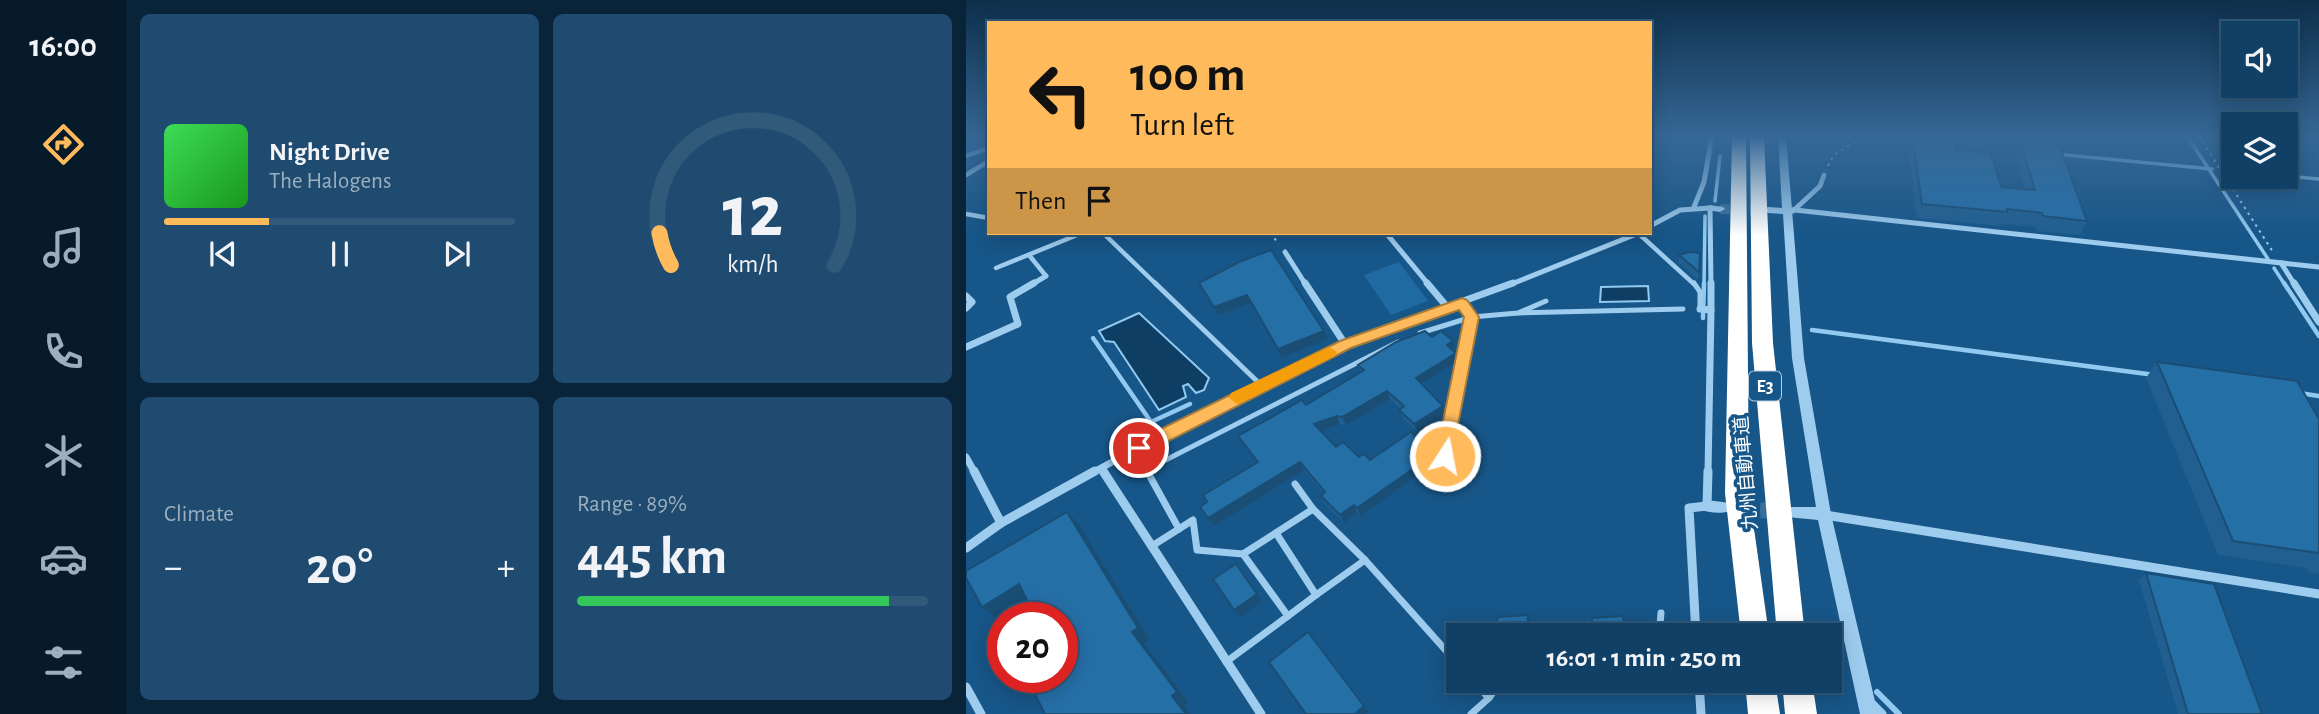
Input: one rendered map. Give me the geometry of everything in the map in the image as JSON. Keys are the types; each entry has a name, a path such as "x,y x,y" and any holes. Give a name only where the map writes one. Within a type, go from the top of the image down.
{"highway":[{"name":"九州自動車道","path":"1738,169 1737,493 1753,623"},
{"name":"九州自動車道","path":"1758,169 1760,298 1765,380 1773,485 1790,623"},
{"path":"1761,693 1764,714"},
{"path":"1798,693 1801,714"}],"street":[{"path":"1694,207 1700,197 1707,169"},
{"path":"1785,169 1798,358 1824,514 1869,714"},
{"path":"1788,210 1820,186 1824,175"},
{"path":"1652,225 1680,210 1694,207 1715,209 1707,506"},
{"path":"1768,211 1788,210 2319,267"},
{"path":"1388,235 1448,308"},
{"path":"966,548 1001,523 1176,427 1345,344 1462,303 1634,235"},
{"path":"1285,252 1345,344"},
{"path":"2281,263 2319,322"},
{"path":"966,347 1018,324 1010,297 1046,276"},
{"path":"966,296 972,302 966,307"},
{"path":"1700,309 1711,310"},
{"path":"966,457 1001,523"},
{"path":"1101,469 1261,714"},
{"path":"1695,623 1689,508 1725,507"},
{"path":"1792,513 1824,514 2319,594"},
{"path":"966,687 981,714"},
{"path":"1700,693 1701,714"},
{"path":"1864,696 1882,714"}],"lane":[{"path":"966,214 987,218"},
{"path":"996,268 1077,235"},
{"path":"1105,235 1262,386"},
{"path":"1641,235 1695,284 1700,292 1700,309"},
{"path":"1029,254 1046,276"},
{"path":"1518,313 1546,301"},
{"path":"1445,456 1472,317 1462,303"},
{"path":"1412,337 1472,317 1518,313 1683,309"},
{"path":"1179,529 1146,470 1369,355 1402,341"},
{"path":"1295,484 1313,509 1365,560 1446,651"},
{"path":"1152,546 1192,520 1197,550 1243,554 1313,509"},
{"path":"1276,533 1316,595"},
{"path":"1243,554 1288,616"},
{"path":"1226,662 1365,560"},
{"path":"1660,623 1661,613"},
{"path":"1484,693 1489,698"},
{"path":"1471,714 1493,693"}],"path":[{"path":"1824,175 1827,169"},
{"path":"2221,169 2281,263"},
{"path":"1272,235 1285,252"}],"shaded area":[{"path":"1399,262 1428,301 1391,315 1364,275"},
{"path":"1648,286 1649,301 1600,302 1601,287"},
{"path":"1139,313 1209,378 1204,390 1196,393 1188,384 1183,386 1186,397 1159,410 1114,342 1105,341 1099,331"}],"building":[{"path":"1917,169 1996,169 2001,187 2035,190 2029,169 2068,169 2087,221 2007,209 2007,212 1922,204"},
{"path":"1271,250 1324,331 1278,349 1247,295 1214,307 1199,283 1239,262"},
{"path":"1700,253 1699,272 1679,255"},
{"path":"1425,331 1432,337 1441,331 1453,341 1447,345 1456,353 1416,378 1443,406 1414,424 1399,410 1404,406 1387,391 1342,417 1337,416 1314,424 1336,447 1343,442 1359,457 1364,454 1370,460 1411,432 1434,454 1357,508 1354,505 1340,515 1321,496 1325,492 1300,462 1208,518 1200,507 1207,502 1203,495 1258,462 1238,436 1302,400 1306,405 1364,370 1358,365 1396,342"},
{"path":"2157,362 2297,381 2319,419 2319,553 2233,541"},
{"path":"1067,512 1138,628 1132,632 1177,692 1172,696 1186,714 1045,714 1034,693 1078,693 1078,602 1028,602 1019,584 982,607 966,578 966,571"},
{"path":"1236,564 1257,594 1234,610 1213,579"},
{"path":"2146,573 2214,584 2262,714 2188,714"},
{"path":"1528,615 1528,623 1496,623 1498,617"},
{"path":"1623,616 1624,621 1646,623 1592,623 1592,618"},
{"path":"1308,632 1364,706 1355,714 1306,714 1269,662"}],"waterway":[{"path":"1715,201 1719,169"},
{"path":"2209,169 2268,259"},
{"path":"2298,177 2319,179"},
{"path":"1704,285 1705,216"},
{"path":"2274,268 2285,285"},
{"path":"1703,318 1704,283"},
{"path":"2284,283 2319,336"},
{"path":"1812,330 2155,375"},
{"path":"1093,338 1151,422 1190,404"},
{"path":"2299,393 2319,396"},
{"path":"1877,692 1899,714"}],"tunnel":[{"path":"1720,209 1767,210"},
{"path":"1736,508 1781,512"}],"slow traffic":[{"path":"1237,398 1329,352"}],"route":[{"path":"1139,448 1345,344 1462,303 1472,317 1445,456"}]}
